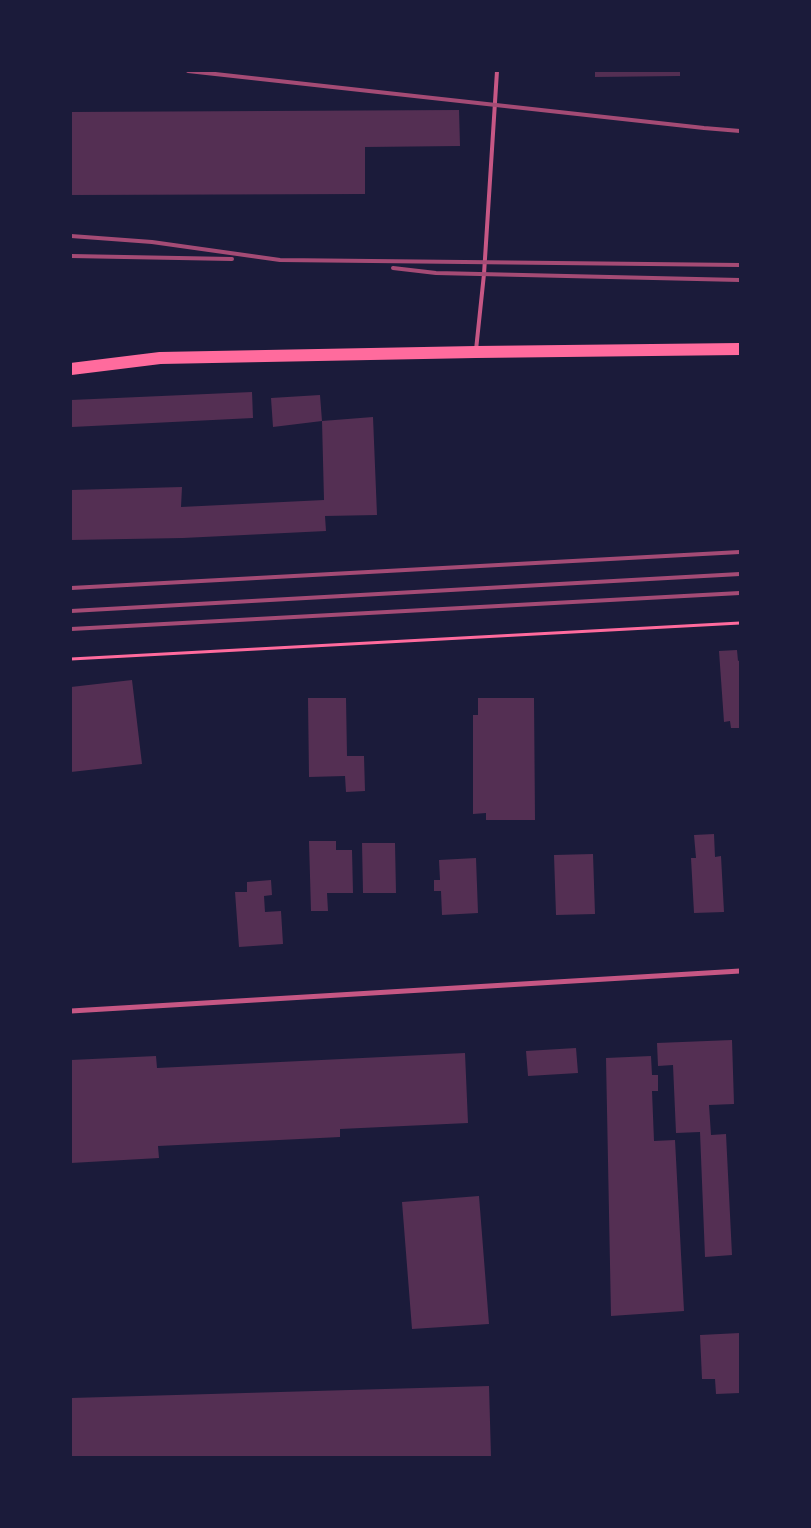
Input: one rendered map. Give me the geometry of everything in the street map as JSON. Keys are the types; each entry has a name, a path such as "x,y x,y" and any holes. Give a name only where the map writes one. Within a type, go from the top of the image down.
{"main road":[{"path":"71,369 160,358 740,349"}],"street":[{"path":"71,1011 740,971"}],"lane":[{"path":"476,352 484,274 497,71 492,71"}],"path":[{"path":"71,659 740,622"}],"building":[{"path":"595,71 680,71 680,76 595,77"},
{"path":"459,110 460,146 365,147 365,194 71,195 71,112"},
{"path":"252,392 253,418 72,427 71,400"},
{"path":"320,395 322,421 273,427 271,398"},
{"path":"373,417 377,515 325,516 326,531 183,538 71,540 71,490 182,487 181,507 324,500 322,421"},
{"path":"737,650 738,661 740,660 740,728 731,728 730,721 724,722 719,651"},
{"path":"132,680 142,764 71,772 71,687"},
{"path":"308,698 346,698 347,756 364,756 365,791 346,792 345,776 309,777"},
{"path":"478,698 534,698 535,820 486,820 486,813 473,814 473,715 478,715"},
{"path":"714,834 715,857 721,856 724,912 694,913 691,858 696,858 694,835"},
{"path":"309,841 336,841 336,850 352,850 353,893 327,893 328,911 311,911"},
{"path":"362,843 395,843 396,893 363,893"},
{"path":"593,854 595,914 556,915 554,855"},
{"path":"476,858 478,913 442,915 441,891 434,891 434,880 440,880 439,860"},
{"path":"271,880 272,895 264,896 265,912 281,911 283,944 239,947 235,892 247,892 247,882"},
{"path":"732,1040 734,1104 709,1105 711,1135 726,1134 732,1255 705,1257 700,1132 676,1133 673,1065 658,1066 657,1043"},
{"path":"576,1048 578,1073 528,1076 526,1051"},
{"path":"465,1053 468,1123 340,1129 340,1137 158,1146 159,1158 71,1163 71,1060 156,1056 157,1068"},
{"path":"651,1056 652,1075 658,1075 658,1091 652,1091 654,1141 675,1140 684,1311 611,1316 606,1058"},
{"path":"479,1196 489,1324 412,1329 402,1202"},
{"path":"740,1333 740,1393 716,1394 715,1379 702,1379 700,1335"},
{"path":"489,1386 491,1457 71,1457 71,1398"}],"railway":[{"path":"188,71 740,131"},
{"path":"71,236 152,242 280,260 740,265"},
{"path":"71,256 232,259"},
{"path":"393,268 436,273 740,280"},
{"path":"71,588 740,552"},
{"path":"71,611 740,574"},
{"path":"71,629 740,593"}]}
